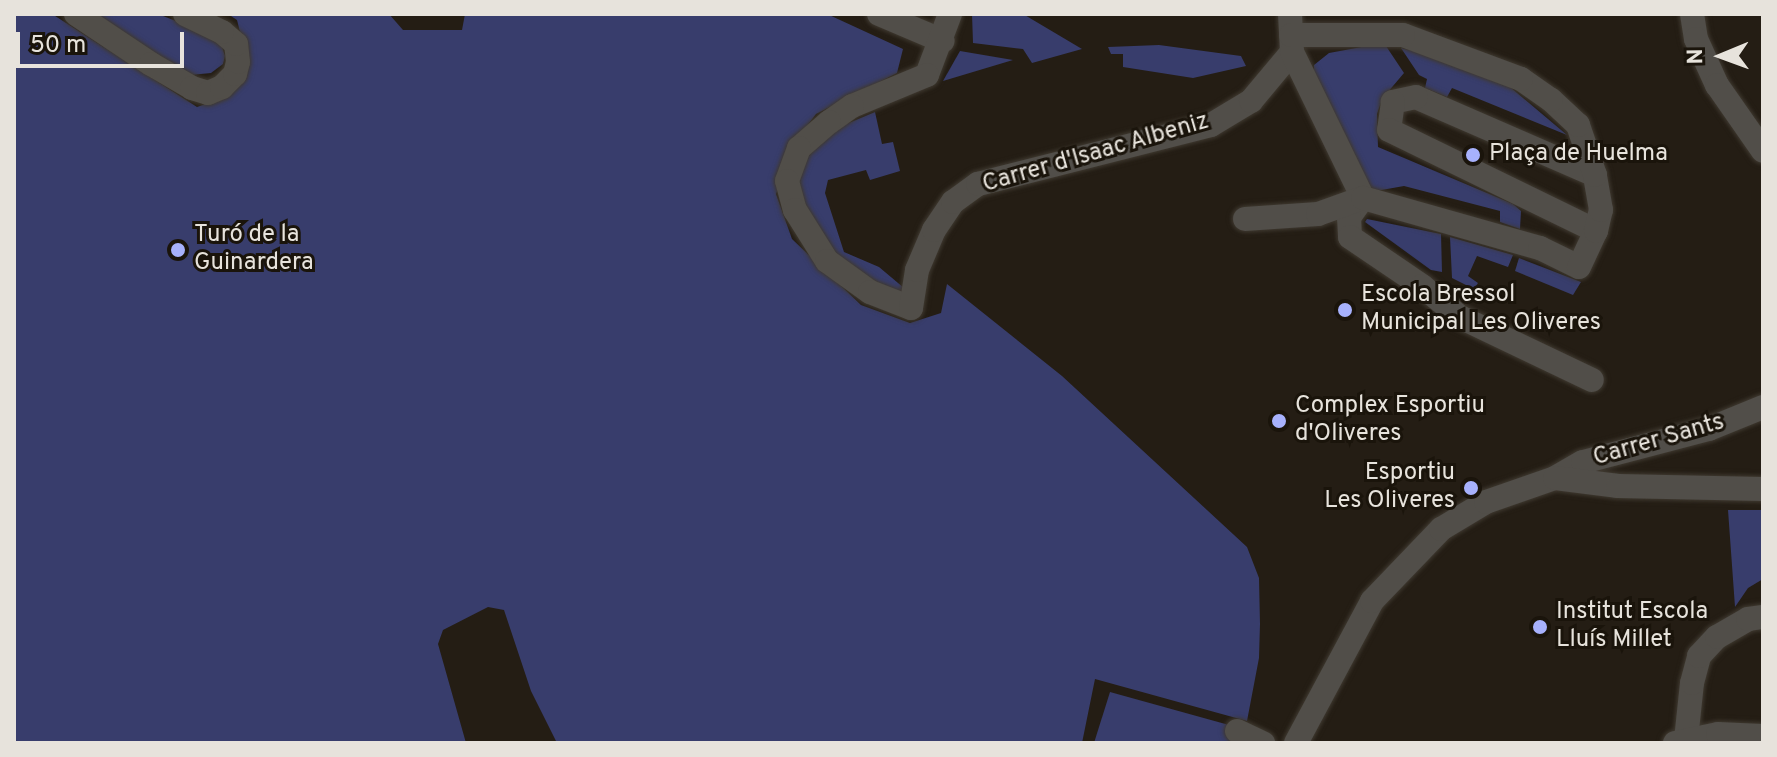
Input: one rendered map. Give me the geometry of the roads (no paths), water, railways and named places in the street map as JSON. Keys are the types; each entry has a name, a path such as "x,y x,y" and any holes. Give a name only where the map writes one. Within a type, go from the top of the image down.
{"street":[{"path":"76,14 151,64 192,88 208,93 222,87 235,74 238,62 236,44 222,32 185,14"},
{"path":"879,14 943,41 950,14"},
{"path":"1692,14 1696,39 1717,85 1763,151"},
{"path":"1245,219 1318,214 1363,198 1540,248 1579,267 1596,231 1601,210 1595,175 1578,125 1551,100 1521,79 1403,35 1291,26 1363,198"},
{"name":"Carrer d'Isaac Albeniz","path":"943,41 927,75 852,106 799,148 787,181 795,210 827,261 870,292 911,308 917,270 934,230 953,202 978,184 1211,125 1251,101 1291,26"},
{"path":"1595,175 1416,97 1393,102 1389,130 1596,231"},
{"path":"1363,198 1349,217 1350,237 1422,286 1460,317 1592,380"},
{"name":"Carrer Sants","path":"1296,743 1372,601 1441,529 1486,502 1555,478 1583,462 1709,429 1763,407"},
{"path":"1555,478 1618,486 1763,489"},
{"path":"1763,617 1748,619 1717,637 1699,656 1681,742 1718,734 1763,736"},
{"path":"1237,731 1263,743"}],"place":[{"name":"Plaça de Huelma","path":"1473,155"},
{"name":"Turó de la Guinardera","path":"178,250"},
{"name":"Escola Bressol Municipal Les Oliveres","path":"1345,310"},
{"name":"Complex Esportiu d'Oliveres","path":"1279,421"},
{"name":"Esportiu Les Oliveres","path":"1471,488"},
{"name":"Institut Escola Lluís Millet","path":"1540,627"}]}
